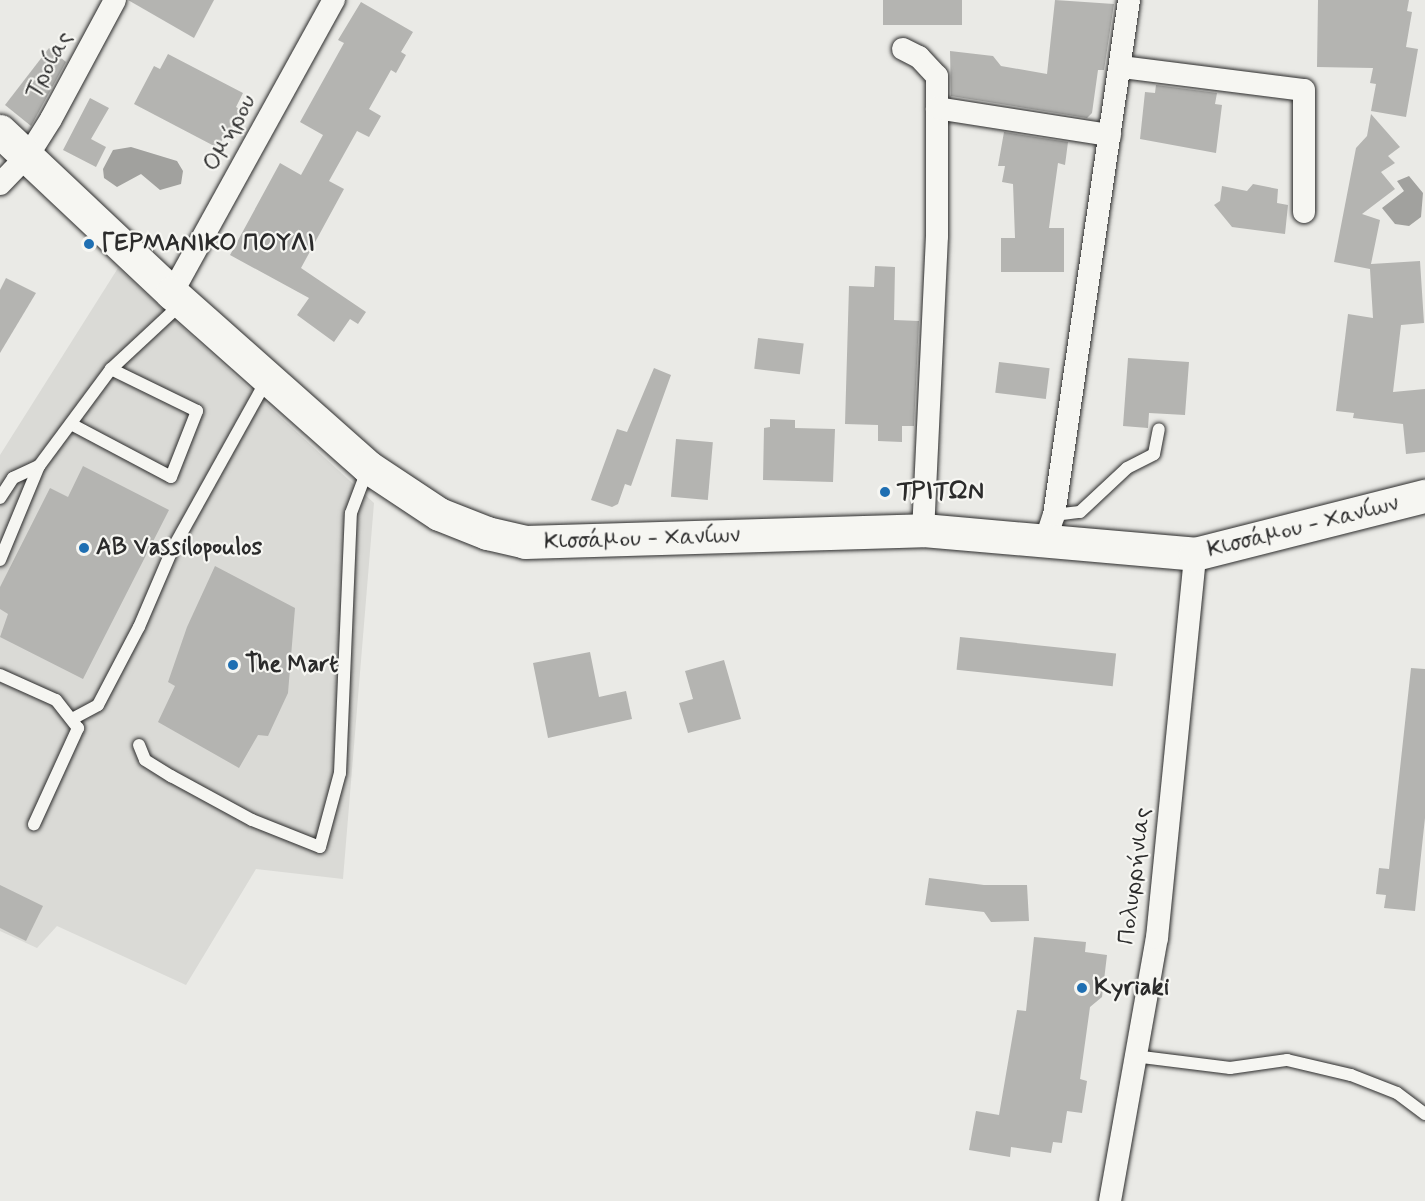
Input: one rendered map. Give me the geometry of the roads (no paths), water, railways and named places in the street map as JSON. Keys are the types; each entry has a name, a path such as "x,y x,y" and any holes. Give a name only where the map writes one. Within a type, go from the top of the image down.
{"main road":[{"name":"Κισσάμου - Χανίων","path":"0,131 29,154 177,298 368,467 439,514 525,542 1049,528 1195,554 1425,496"}],"street":[{"name":"Τροίας","path":"0,184 29,154 115,0"},
{"name":"Ομήρου","path":"177,298 334,0"},
{"path":"1049,528 1122,68 1129,0"},
{"path":"903,50 919,57 937,76 937,236 922,530"},
{"path":"1122,68 1304,90 1305,212"},
{"path":"937,108 1110,135"},
{"name":"Πολυρρήνιας","path":"1110,1201 1156,938 1195,554"}],"lane":[{"path":"0,560 39,466 111,369 177,298"},
{"path":"71,424 171,477 197,411 111,369"},
{"path":"74,718 98,705 139,627 172,550 268,378"},
{"path":"1049,528 1080,512 1127,468 1154,454 1159,429"},
{"path":"0,498 14,478 39,466"},
{"path":"140,745 145,760 171,776 252,820 320,847 340,773 351,513 368,467"},
{"path":"0,675 57,700 74,718 75,741 34,824"},
{"path":"1134,1056 1230,1068 1287,1060 1351,1075 1397,1093 1425,1114"}],"place":[{"name":"ΓΕΡΜΑΝΙΚΟ ΠΟΥΛΙ","path":"89,244"},
{"name":"ΤΡΙΤΩΝ","path":"885,492"},
{"name":"AB Vassilopoulos","path":"84,548"},
{"name":"The Mart","path":"233,665"},
{"name":"Kyriaki","path":"1082,988"}]}
